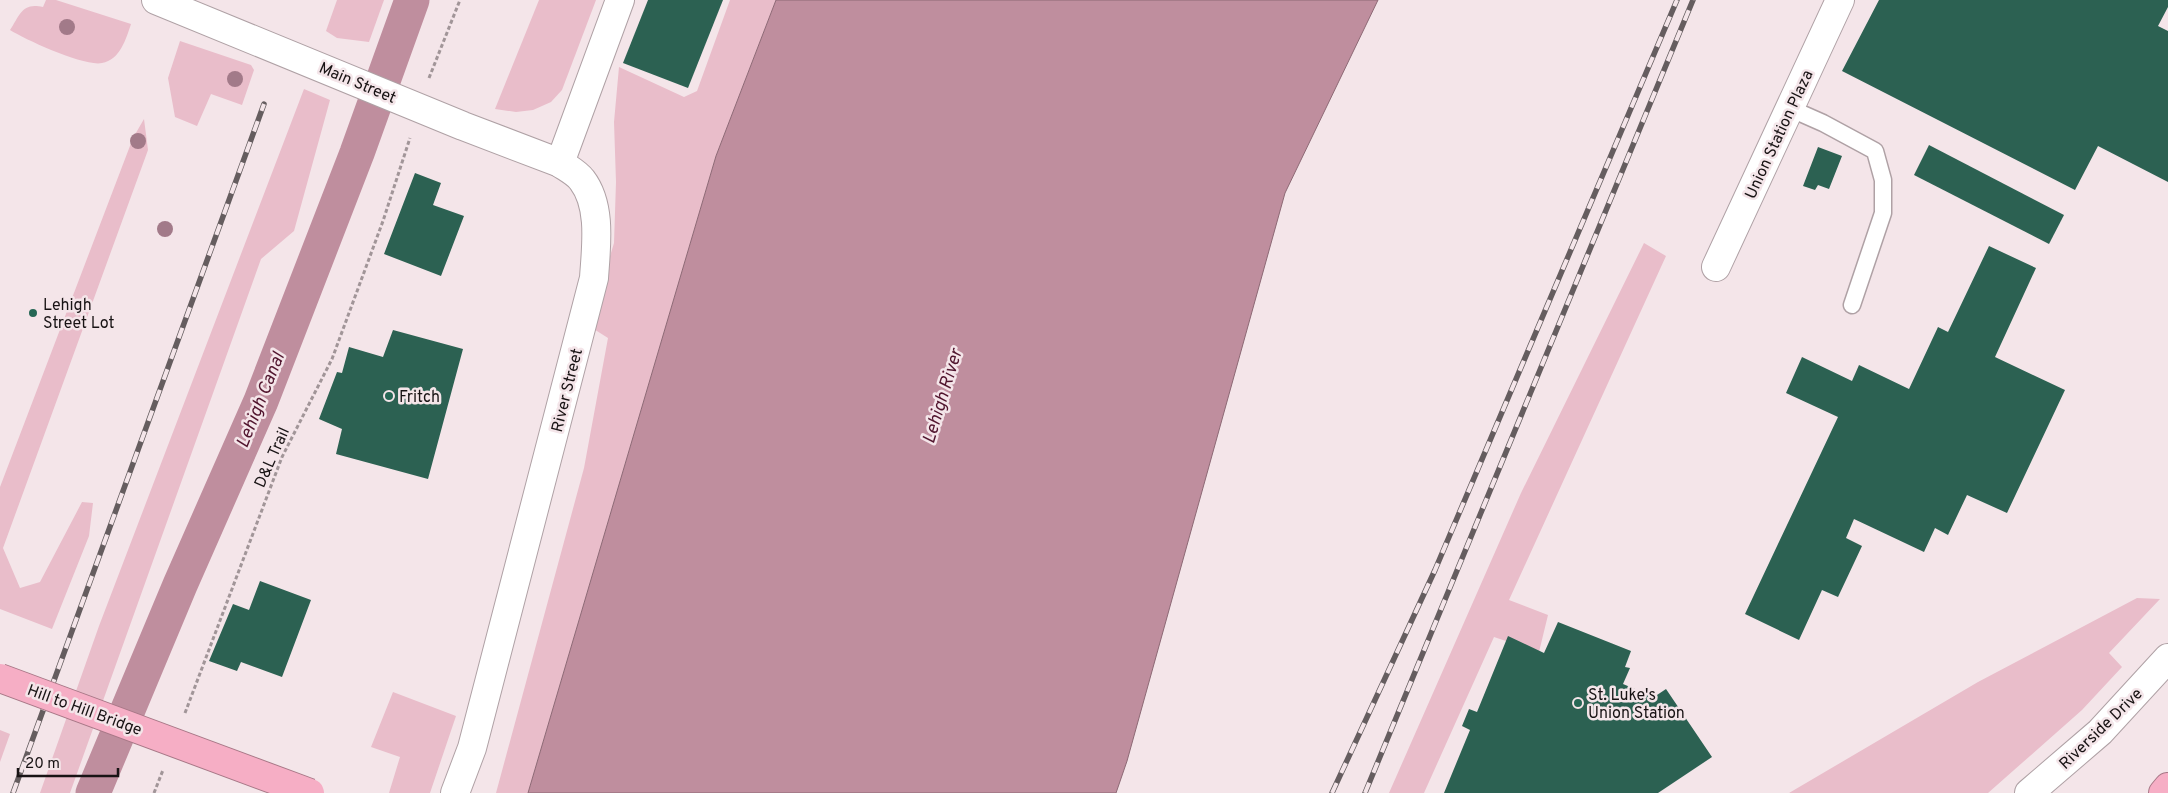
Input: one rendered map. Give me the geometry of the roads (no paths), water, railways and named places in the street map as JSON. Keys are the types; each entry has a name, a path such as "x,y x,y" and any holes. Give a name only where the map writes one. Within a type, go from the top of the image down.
{"highway":[{"name":"Hill to Hill Bridge","path":"0,678 310,793"},
{"path":"2163,793 2168,787"}],"street":[{"name":"Main Street","path":"156,0 560,163"},
{"path":"560,163 620,0"},
{"name":"Union Station Plaza","path":"1716,267 1840,0"},
{"name":"River Street","path":"455,793 477,729 594,278 596,243 593,199 581,178 560,163"},
{"name":"Riverside Drive","path":"2029,793 2100,732 2168,658"}],"lane":[{"path":"1789,108 1823,122 1875,151 1884,180 1883,213 1852,305"}],"water":[{"name":"Lehigh River","path":"776,0 1378,0 1285,193 1127,761 1116,793 528,793 716,156"}],"waterway":[{"name":"Lehigh Canal","path":"93,793 180,585 261,401 357,153 412,0"}],"railway":[{"path":"1332,793 1435,570 1677,0"},
{"path":"1365,793 1693,0"},
{"path":"13,793 264,104"}],"place":[{"name":"Lehigh Street Lot","path":"33,313"},
{"name":"Fritch","path":"389,396"},
{"name":"St. Luke's Union Station","path":"1578,703"}]}
